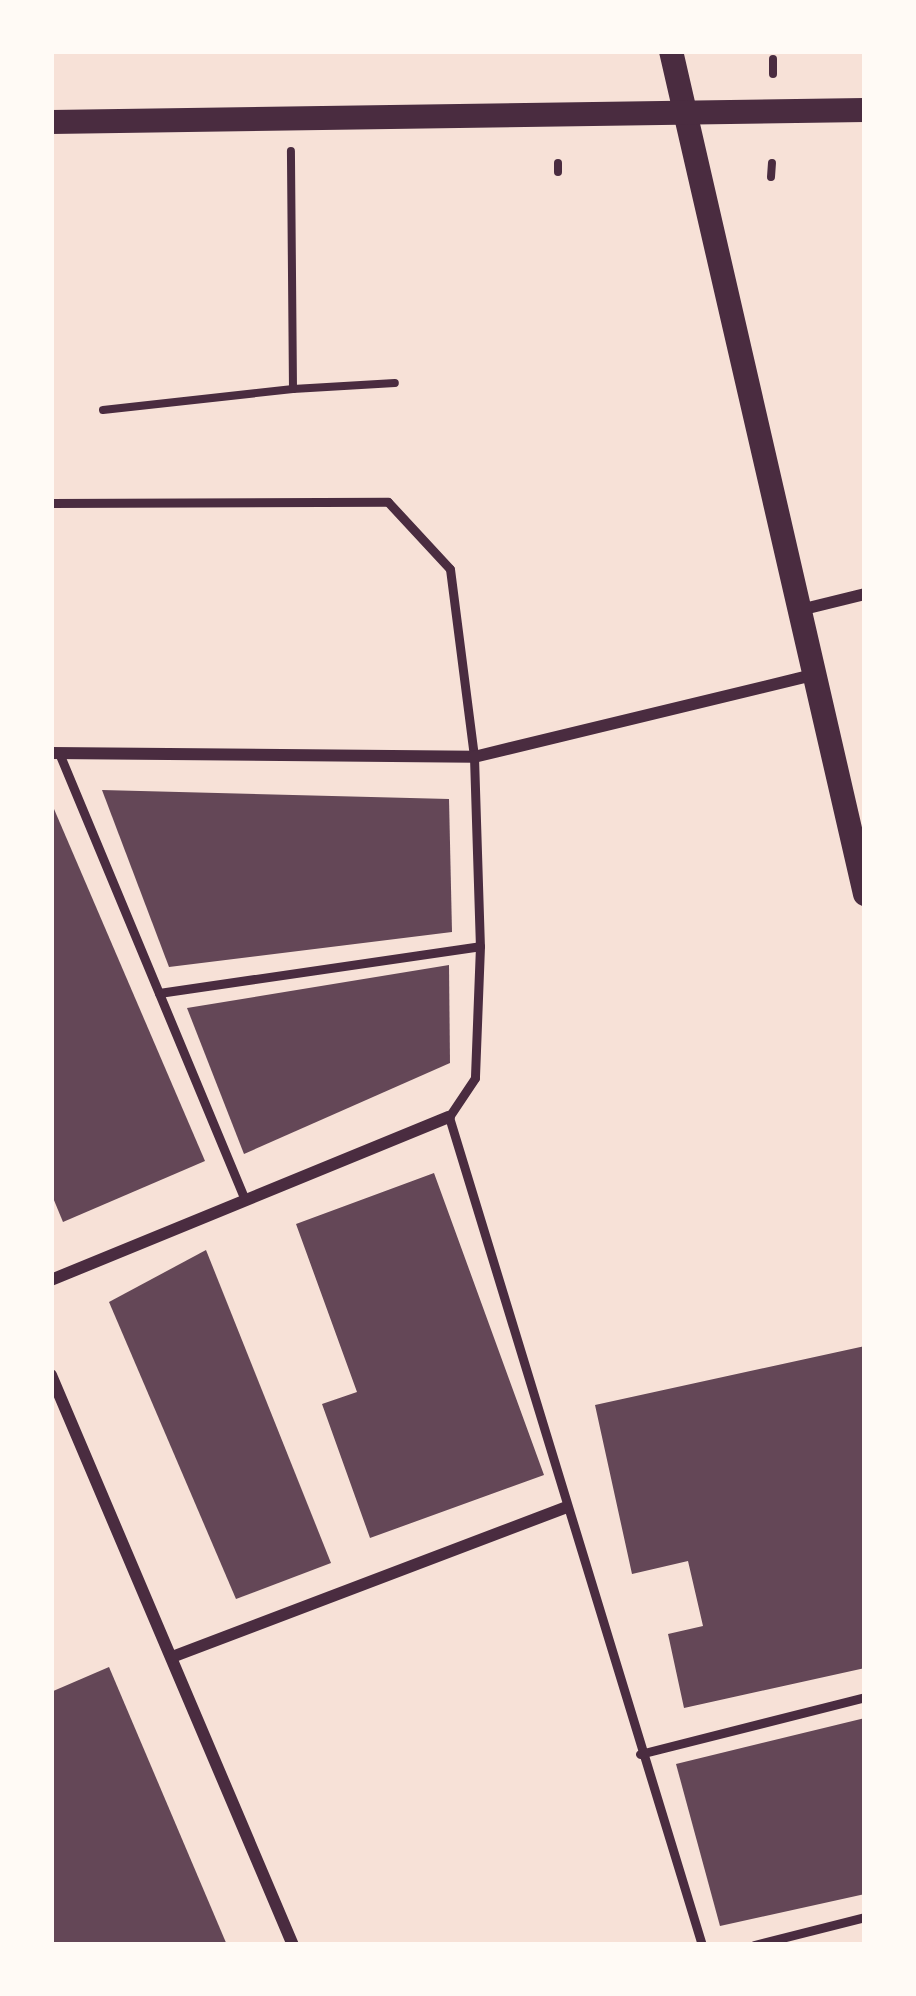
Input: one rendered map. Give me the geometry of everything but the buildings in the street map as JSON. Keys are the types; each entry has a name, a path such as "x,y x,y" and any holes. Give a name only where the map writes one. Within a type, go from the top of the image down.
{"main road":[{"path":"671,51 865,894"},
{"path":"51,122 865,110"}],"street":[{"path":"800,610 865,594"},
{"path":"55,753 474,757 814,675"},
{"path":"51,1280 449,1117"},
{"path":"51,1375 292,1945"},
{"path":"172,1658 565,1508"}],"lane":[{"path":"51,503 388,502 450,569 474,757 480,946 476,1078 449,1117 702,1945"},
{"path":"55,753 244,1198"},
{"path":"159,992 480,946"},
{"path":"640,1754 865,1696"},
{"path":"754,1945 865,1917"}],"path":[{"path":"773,59 773,74"},
{"path":"290,119 293,389"},
{"path":"771,177 772,163"},
{"path":"103,410 395,383"}]}
